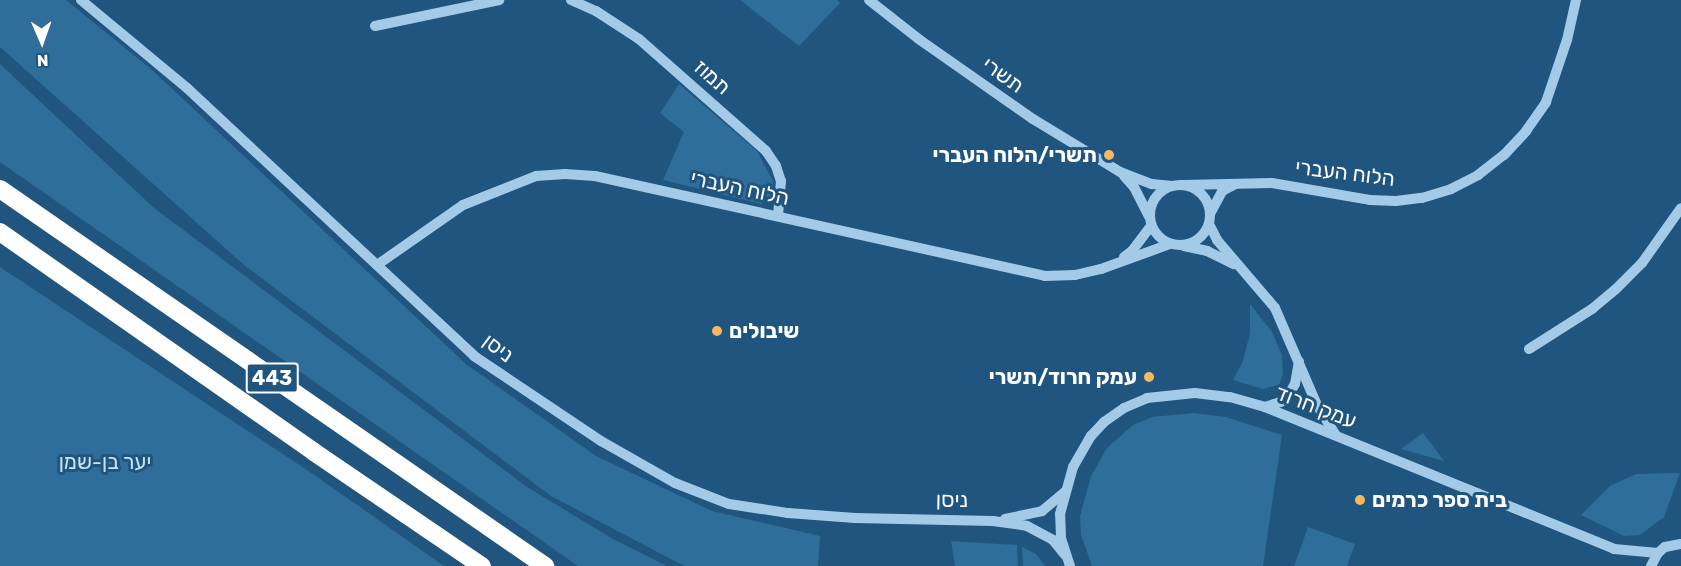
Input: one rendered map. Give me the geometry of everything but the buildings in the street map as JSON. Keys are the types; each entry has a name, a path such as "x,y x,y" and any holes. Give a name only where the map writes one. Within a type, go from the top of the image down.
{"highway":[{"name":"443","path":"0,189 545,566"},
{"name":"443","path":"0,232 314,452 482,566"}],"street":[{"name":"ניסן","path":"81,0 187,88 474,356 601,441 675,483 729,504 788,513 855,518 993,521 1039,531 1053,540 1065,555"},
{"path":"375,26 499,0"},
{"name":"תמוז","path":"571,0 596,11 639,39 766,151 776,166 781,181 778,216"},
{"name":"תשרי","path":"869,0 920,40 1005,100 1120,171 1152,184 1177,186"},
{"name":"הלוח העברי","path":"1177,186 1246,182 1272,183 1370,200 1395,201 1422,198 1451,189 1478,175 1504,155 1526,131 1546,102 1567,40 1576,0"},
{"name":"תשרי","path":"1120,171 1134,187 1150,221"},
{"name":"הלוח העברי","path":"377,265 463,205 536,176 565,174 595,176 1045,276 1075,275 1175,245"},
{"name":"הלוח העברי","path":"1209,219 1222,191 1246,182"},
{"path":"1242,269 1207,251 1175,245 1161,239 1150,221 1156,196 1177,186 1202,194 1218,240 1275,308 1317,405 1335,434"},
{"path":"1529,349 1592,309 1616,289 1642,263 1681,208"},
{"path":"1175,245 1200,238 1209,219"},
{"name":"הלוח העברי","path":"1113,264 1132,251 1150,221"},
{"path":"1265,407 1286,400 1295,384 1299,361"},
{"name":"עמק חרוד","path":"1070,566 1061,538 1060,514 1073,467 1091,436 1104,422 1124,408 1146,398 1195,393 1230,398 1265,407 1614,549 1658,553"},
{"name":"ניסן","path":"993,521 1042,511 1065,492"},
{"path":"1651,566 1658,553 1665,547 1681,544"}],"green space":[{"path":"0,0 66,0 151,69 466,364 596,456 712,511 820,536 818,566 684,566 551,496 244,265 0,47"},
{"path":"740,0 837,0 840,3 799,46"},
{"path":"0,64 154,208 527,487 613,539 667,566 578,566 0,162"},
{"path":"679,84 757,151 773,181 773,195 770,199 761,204 663,180 684,132 660,113"},
{"name":"יער בן-שמן","path":"0,267 313,474 444,566 0,566"},
{"path":"1250,304 1272,332 1282,355 1283,374 1279,385 1263,389 1233,380 1243,361 1250,333"},
{"path":"1194,413 1226,417 1282,435 1263,566 1092,566 1081,535 1080,516 1091,476 1107,448 1133,425 1152,417"},
{"path":"1423,433 1444,461 1401,449"},
{"path":"1680,473 1664,517 1640,535 1624,536 1581,515 1610,486 1636,474"},
{"path":"1308,527 1355,544 1347,566 1294,566"},
{"path":"951,541 1017,545 1018,566 955,566"},
{"path":"1022,547 1036,554 1045,566 1023,566"}],"place":[{"name":"תשרי/הלוח העברי","path":"1109,155"},
{"name":"שיבולים","path":"717,331"},
{"name":"עמק חרוד/תשרי","path":"1149,377"},
{"name":"בית ספר כרמים","path":"1360,500"}]}
